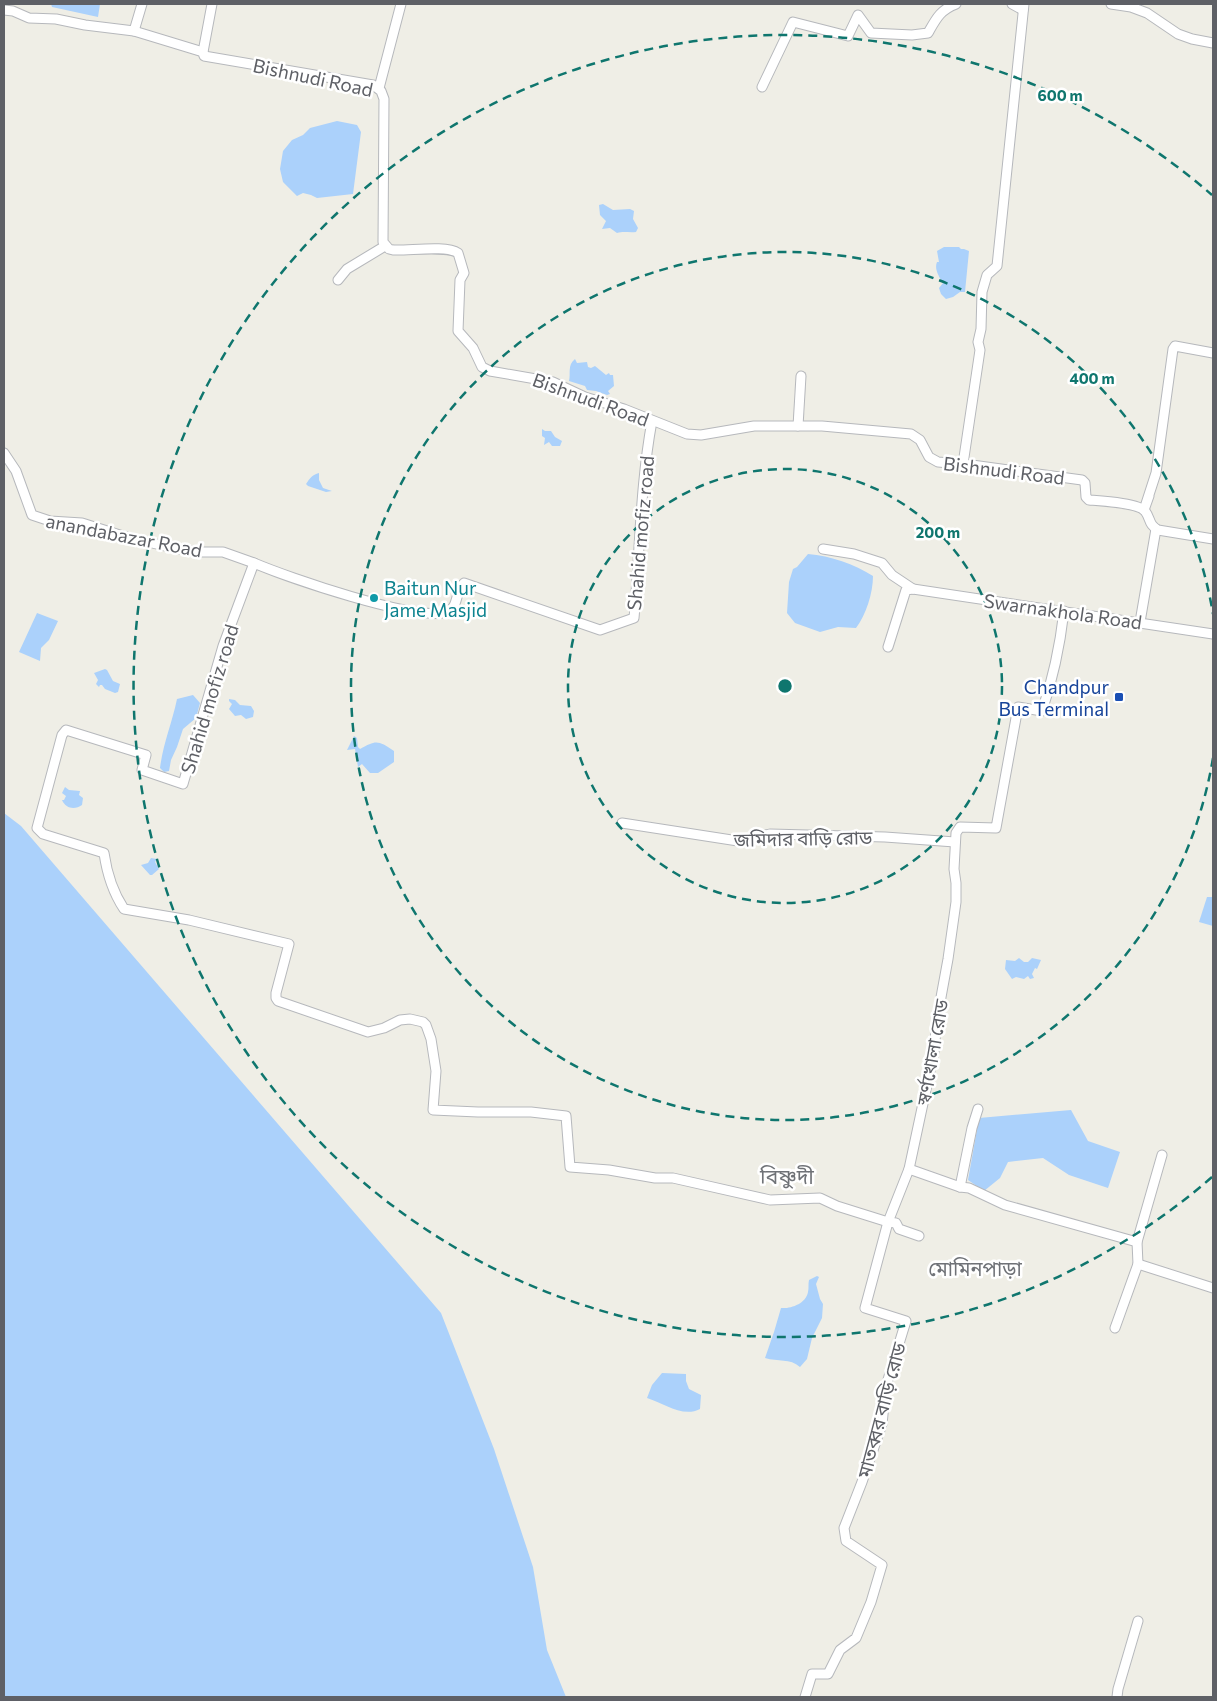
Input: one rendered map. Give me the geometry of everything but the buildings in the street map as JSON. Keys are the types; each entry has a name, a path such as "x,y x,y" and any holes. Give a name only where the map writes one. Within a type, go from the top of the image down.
{"street":[{"path":"134,31 142,4"},
{"path":"202,52 212,4"},
{"path":"379,88 401,4"},
{"path":"762,87 793,22 848,36 858,15 872,33 912,35 928,33 936,18 945,8 956,4"},
{"path":"963,464 980,350 978,342 981,329 982,292 987,275 997,266 1024,7 1012,4"},
{"path":"1111,4 1131,7 1147,13 1178,34 1213,43"},
{"name":"Bishnudi Road","path":"4,10 29,18 56,19 85,25 134,31 202,52 204,56 309,73 373,85 379,88 384,99 383,242 385,246 393,250 441,250 458,253 464,273 460,280 458,331 473,348 482,367 490,371 553,382 585,397 624,409 687,434 701,435 754,426 822,426 911,434 920,440 928,457 938,462 1082,480 1086,483 1086,498 1089,500 1138,506 1144,510"},
{"path":"338,280 347,269 385,246"},
{"path":"1213,353 1175,346 1173,349 1156,473 1144,510 1149,522 1156,529 1213,539"},
{"path":"798,426 801,376"},
{"name":"Shahid mofiz road","path":"652,421 640,518 634,618 600,630 464,583 460,586 453,608 448,612 407,611 326,589 254,563 212,679 183,784 142,770 146,755 66,730 62,736 37,828 43,834 104,853 108,879 124,909 189,920 289,944 276,993 278,1001 368,1032 400,1020 410,1019 423,1022 426,1025 430,1039 436,1071 434,1110 531,1112 566,1116 570,1167 609,1170 655,1178 673,1178 770,1200 820,1198 837,1206 888,1222"},
{"name":"anandabazar Road","path":"4,453 16,471 32,515 50,521 82,523 123,536 195,552 223,552 254,563"},
{"path":"1144,510 1149,496"},
{"path":"1140,622 1156,529"},
{"path":"823,549 854,554 882,562 892,575 913,589"},
{"path":"888,647 906,590 913,589"},
{"name":"Swarnakhola Road","path":"913,589 1213,634"},
{"path":"955,842 956,833 960,827 996,828 1018,707 1042,711 1060,644 1064,611"},
{"name":"জমিদার বাড়ি রোড","path":"622,823 738,841 770,834 884,837 955,842"},
{"name":"স্বর্ণখোলা রোড","path":"888,1222 909,1169 934,1052 937,1019 956,902 955,842"},
{"path":"960,1186 972,1128 978,1109"},
{"path":"1115,1328 1138,1264 1137,1242 1162,1155"},
{"path":"909,1169 969,1188 1005,1205 1137,1242"},
{"path":"888,1222 896,1223 899,1229 919,1236"},
{"name":"মাতব্বর বাড়ি রোড","path":"806,1697 812,1674 828,1674 840,1650 856,1638 871,1602 882,1565 846,1541 844,1528 882,1424 886,1386 906,1321 865,1308 888,1222"},
{"path":"1138,1264 1213,1288"},
{"path":"1117,1697 1138,1621"}],"water":[{"path":"51,4 100,4 98,17 52,7"},
{"path":"337,121 357,125 361,132 353,194 317,198 303,193 297,196 283,182 280,169 283,151 292,140 303,135 310,128"},
{"path":"603,204 613,210 630,209 634,211 633,219 638,228 636,232 617,233 610,228 602,229 606,221 600,215 599,205"},
{"path":"944,247 959,247 969,251 965,292 960,292 946,299 941,294 939,288 943,283 936,267 937,262 939,262 937,251"},
{"path":"575,359 577,363 587,362 588,367 595,366 606,375 609,373 613,375 614,386 608,391 610,394 587,390 585,386 569,381 570,367"},
{"path":"542,429 551,431 555,437 562,441 560,446 552,446 549,442 544,445 545,438 542,436"},
{"path":"319,473 319,480 323,488 332,491 326,492 306,484 311,477"},
{"path":"808,554 842,561 873,576 868,604 856,628 838,627 820,632 795,623 787,613 789,582 793,569"},
{"path":"37,613 58,621 49,640 41,648 40,661 19,652"},
{"path":"105,669 113,681 120,684 118,692 115,693 105,689 102,685 99,687 96,684 98,680 94,673"},
{"path":"193,695 200,703 196,718 183,729 171,760 169,771 164,772 160,768 161,759 177,699"},
{"path":"229,699 235,700 240,705 251,706 254,711 253,717 246,719 241,715 235,716 229,709 232,704"},
{"path":"354,736 357,738 360,749 377,742 389,747 394,751 394,762 378,773 370,773 362,764 358,767 355,749 347,750"},
{"path":"65,787 69,790 80,791 79,795 83,798 82,805 74,808 66,805 62,800 66,796 62,793"},
{"path":"4,813 21,826 441,1313 494,1449 533,1567 547,1650 566,1697 4,1697"},
{"path":"151,858 157,859 155,862 159,869 150,875 141,865 148,863"},
{"path":"1207,897 1213,897 1213,926 1199,922"},
{"path":"1019,958 1024,962 1028,962 1032,958 1041,960 1037,969 1035,968 1032,974 1034,978 1030,979 1028,976 1024,979 1016,977 1012,979 1005,969 1006,960 1015,961"},
{"path":"1071,1110 1088,1141 1120,1152 1108,1188 1069,1175 1043,1158 1008,1162 1000,1178 984,1191 968,1180 979,1118"},
{"path":"817,1276 819,1277 816,1284 823,1304 822,1318 812,1338 807,1359 800,1367 788,1361 765,1358 781,1308 793,1307 801,1303 807,1296 809,1280"},
{"path":"662,1373 686,1374 689,1389 701,1395 700,1409 687,1412 680,1411 647,1398 652,1385"}],"place":[{"name":"Baitun Nur Jame Masjid","path":"374,598"},
{"name":"Chandpur Bus Terminal","path":"1119,697"}],"district":[{"name":"বিষ্ণুদী","path":"787,1175"},
{"name":"মোমিনপাড়া","path":"975,1268"}]}
